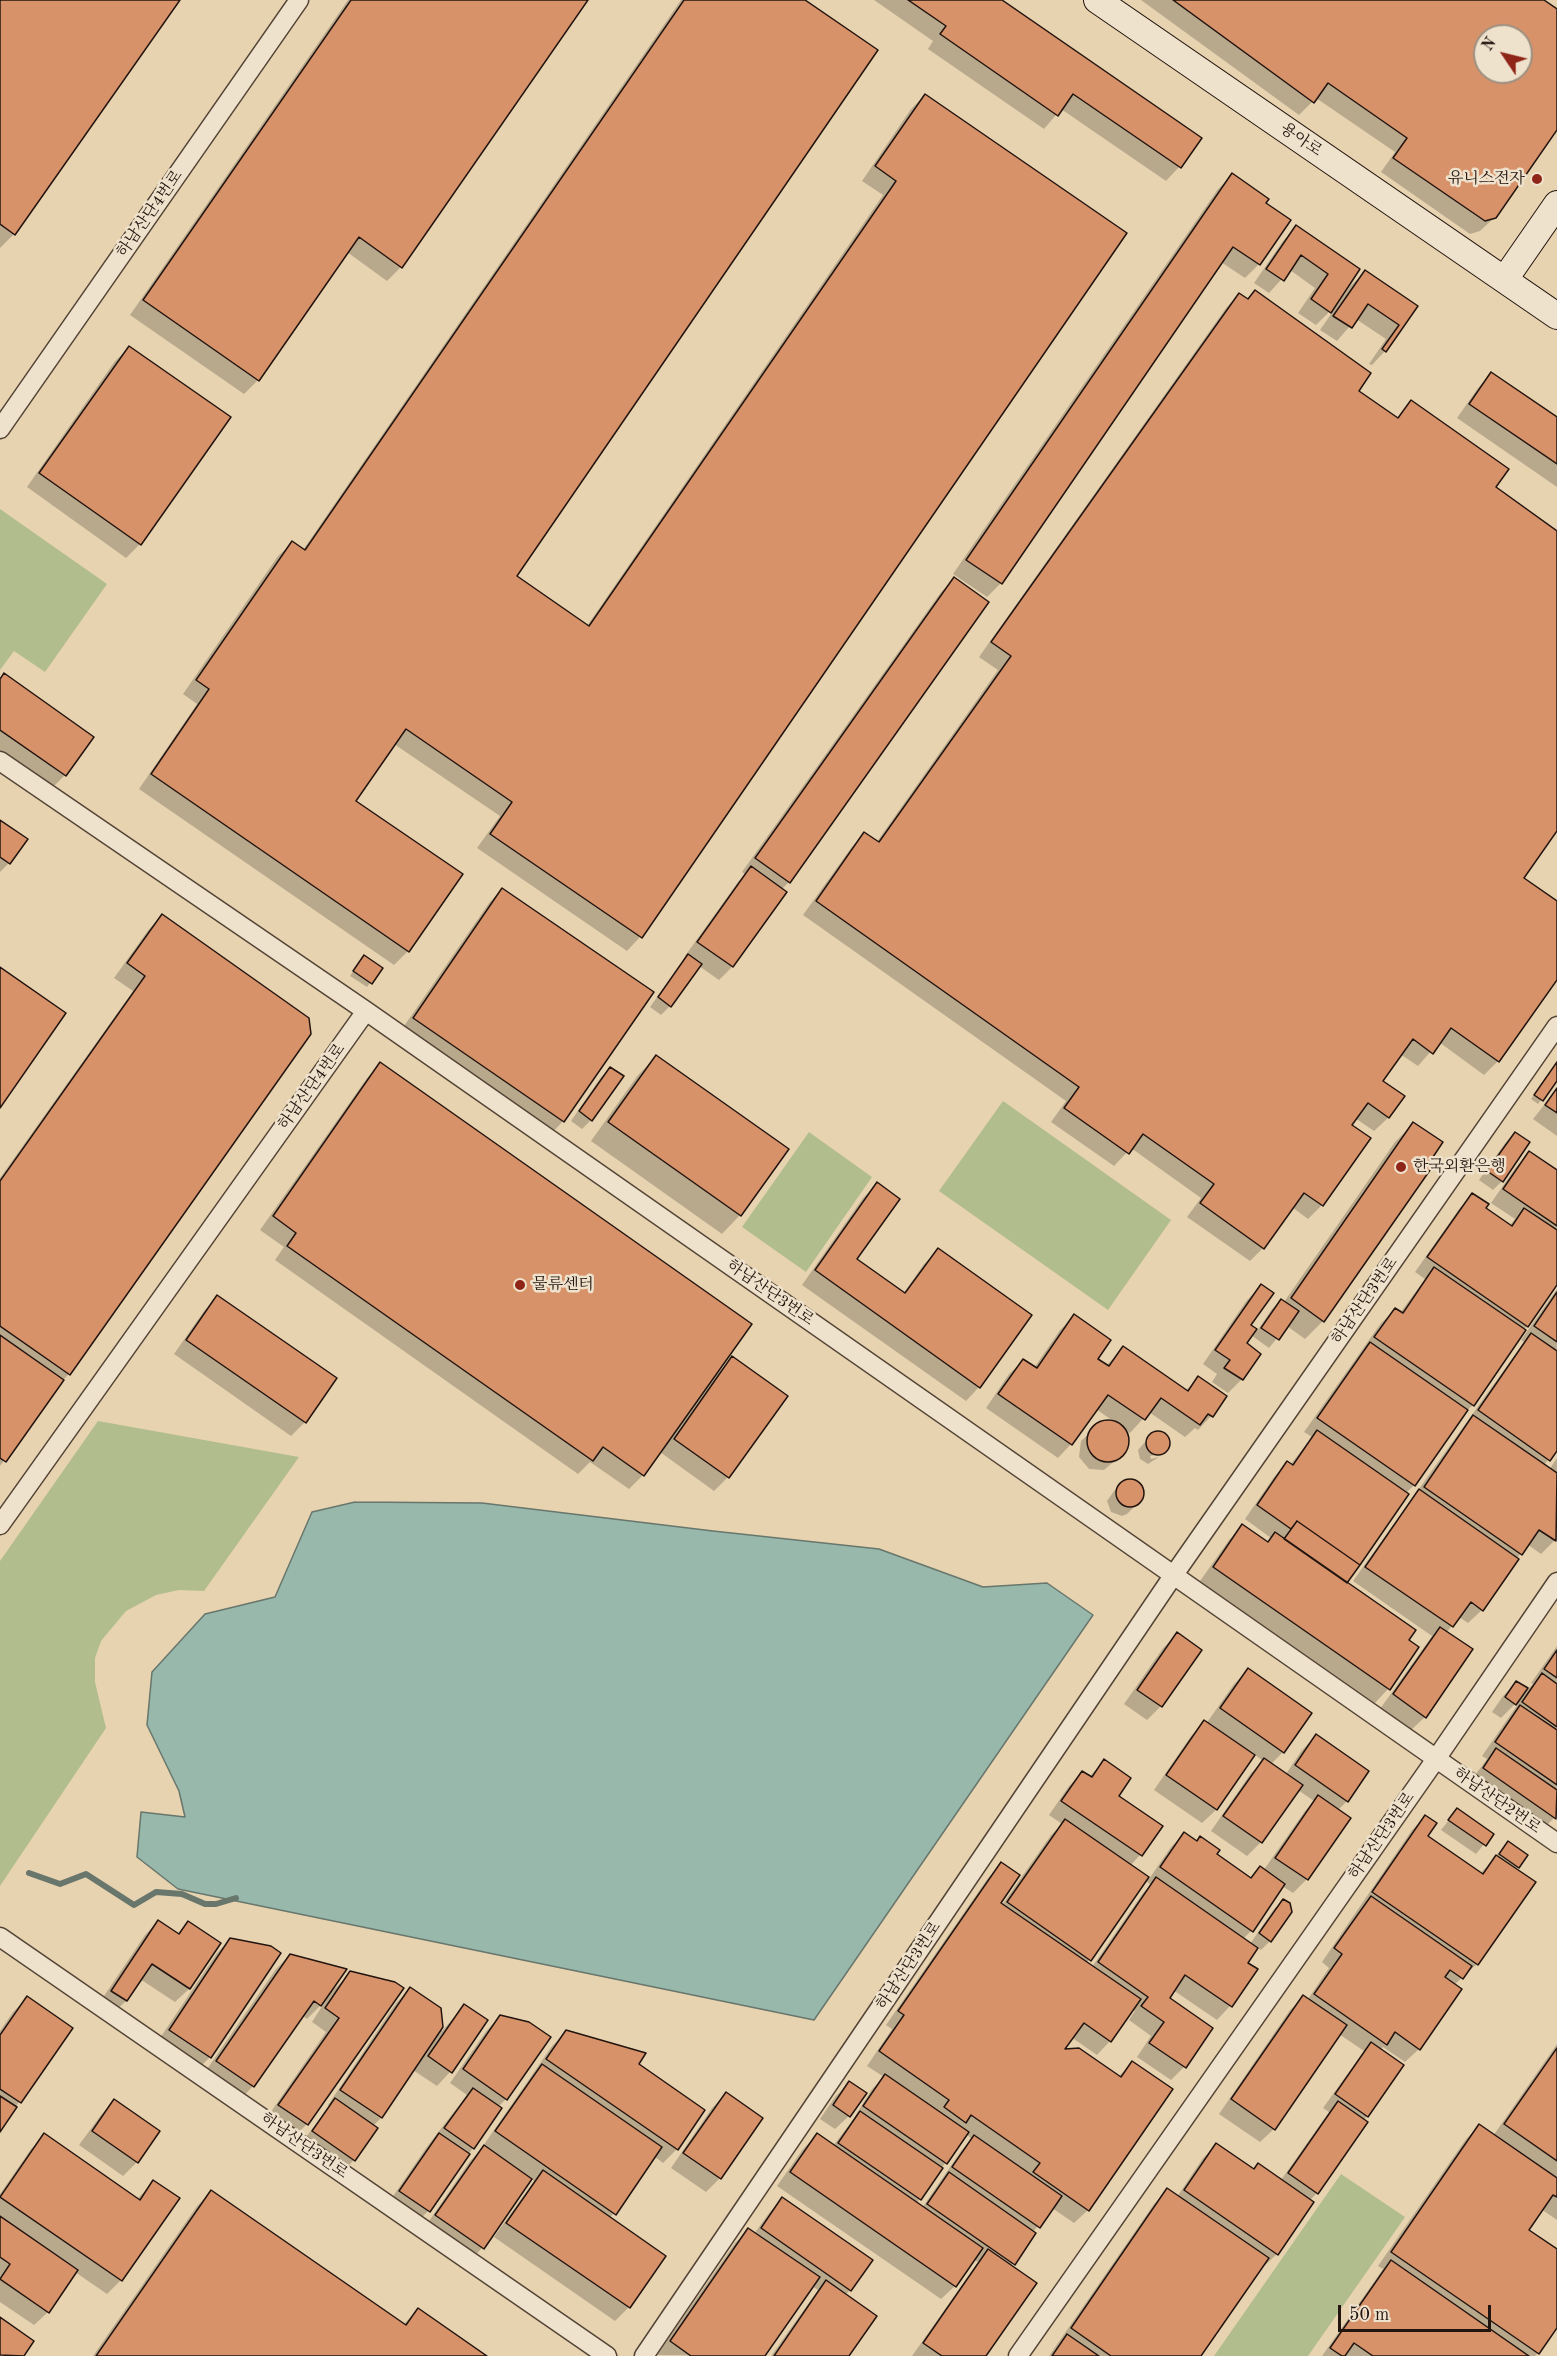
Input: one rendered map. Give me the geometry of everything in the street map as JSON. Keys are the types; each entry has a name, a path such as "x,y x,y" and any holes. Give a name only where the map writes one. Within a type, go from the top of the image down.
{"street":[{"name":"하남산단4번로","path":"0,429 299,0"},
{"name":"용아로","path":"1097,0 1557,316"},
{"path":"1504,279 1557,204"},
{"path":"0,761 366,1011"},
{"name":"하남산단4번로","path":"0,1525 366,1011"},
{"name":"하남산단3번로","path":"366,1011 1436,1759"},
{"name":"하남산단3번로","path":"644,2356 1173,1576 1557,1026"},
{"name":"하남산단3번로","path":"1018,2356 1436,1759 1557,1582"},
{"name":"하남산단2번로","path":"1436,1759 1557,1843"},
{"name":"하남산단3번로","path":"0,1937 607,2356"}],"green space":[{"path":"0,509 107,584 45,672 14,651 0,670"},
{"path":"1003,1101 1171,1220 1108,1310 939,1191"},
{"path":"809,1132 872,1177 806,1272 742,1227"},
{"path":"98,1421 299,1457 204,1591 179,1590 156,1595 126,1611 101,1641 95,1658 95,1682 106,1728 0,1886 0,1561"},
{"path":"1341,2174 1405,2217 1308,2356 1214,2356"}],"shaded area":[{"path":"355,1502 482,1503 879,1549 983,1587 1047,1583 1093,1615 814,2020 178,1889 137,1857 141,1812 185,1817 179,1791 147,1725 152,1672 205,1614 275,1597 312,1512"}],"building":[{"path":"0,0 180,0 15,235 0,224"},
{"path":"351,0 588,0 402,268 359,237 259,381 143,300"},
{"path":"684,0 805,0 878,50 517,576 589,626 896,181 875,166 925,94 1127,233 642,938 490,834 512,802 406,729 356,801 463,874 409,952 151,774 209,689 196,680 292,541 305,550"},
{"path":"908,0 1002,0 1202,138 1181,168 1073,94 1058,116 940,34 946,26"},
{"path":"1173,0 1544,0 1557,9 1557,130 1496,218 1485,221 1393,158 1407,138 1328,83 1314,103"},
{"path":"1232,173 1269,199 1266,203 1291,220 1260,265 1233,247 1002,584 966,560"},
{"path":"1296,225 1360,269 1331,313 1311,299 1328,274 1301,255 1284,281 1266,269"},
{"path":"1365,270 1418,306 1386,352 1382,349 1399,325 1368,304 1352,328 1333,316"},
{"path":"1255,290 1371,373 1359,391 1398,418 1411,400 1509,469 1496,487 1557,531 1557,831 1524,878 1557,901 1557,980 1499,1062 1451,1028 1433,1054 1413,1039 1383,1081 1405,1096 1389,1118 1368,1103 1352,1125 1371,1138 1323,1206 1304,1193 1264,1249 1200,1203 1214,1184 1143,1134 1129,1154 1064,1108 1079,1087 816,901 864,832 879,842 1011,656 991,642 1239,293 1248,299"},
{"path":"129,346 231,417 141,545 39,473"},
{"path":"1491,372 1557,417 1557,464 1469,404"},
{"path":"954,577 989,602 790,883 755,858"},
{"path":"4,673 94,737 66,776 0,730 0,679"},
{"path":"0,820 28,839 10,864 0,857"},
{"path":"751,866 787,892 733,967 697,942"},
{"path":"502,888 654,992 564,1122 413,1018"},
{"path":"162,914 309,1018 311,1034 70,1375 0,1326 0,1181 145,976 127,963"},
{"path":"688,954 702,964 671,1007 658,997"},
{"path":"364,955 383,968 372,984 353,971"},
{"path":"0,967 66,1013 0,1108"},
{"path":"656,1055 789,1149 741,1216 608,1122"},
{"name":"물류센터","path":"380,1062 752,1324 644,1476 603,1447 593,1461 287,1246 296,1233 273,1216"},
{"path":"1557,1062 1557,1081 1543,1101 1534,1095"},
{"path":"610,1067 624,1076 592,1121 579,1111"},
{"path":"1557,1088 1557,1113 1545,1105"},
{"path":"1413,1122 1443,1142 1431,1160 1435,1163 1324,1322 1291,1298"},
{"path":"1515,1132 1530,1142 1503,1182 1487,1171"},
{"path":"1529,1151 1557,1170 1557,1226 1503,1189"},
{"path":"877,1182 900,1199 857,1259 905,1293 938,1248 1032,1315 980,1388 815,1270"},
{"path":"1472,1193 1489,1204 1486,1208 1512,1226 1524,1208 1557,1230 1557,1285 1528,1327 1427,1257"},
{"path":"1434,1267 1526,1330 1474,1406 1374,1337 1395,1308 1403,1313"},
{"path":"1261,1284 1274,1293 1251,1325 1257,1329 1247,1343 1261,1354 1243,1380 1224,1368 1230,1360 1215,1350"},
{"path":"1557,1292 1557,1342 1534,1326"},
{"path":"217,1295 337,1378 306,1423 186,1340"},
{"path":"1281,1299 1299,1311 1279,1340 1261,1328"},
{"path":"1074,1314 1111,1340 1098,1359 1109,1366 1123,1346 1188,1391 1198,1376 1227,1396 1213,1417 1208,1414 1200,1425 1161,1398 1145,1420 1108,1395 1072,1445 998,1394 1023,1359 1037,1368"},
{"path":"1531,1333 1557,1351 1557,1451 1550,1461 1478,1410"},
{"path":"0,1335 64,1380 6,1462 0,1458"},
{"path":"1370,1342 1468,1410 1415,1486 1317,1418"},
{"path":"732,1356 788,1396 729,1478 674,1439"},
{"path":"1473,1415 1557,1473 1556,1541 1539,1530 1522,1555 1424,1487"},
{"path":"1108,1420 1116,1421 1123,1426 1128,1433 1128,1449 1123,1456 1116,1461 1108,1462 1100,1461 1093,1456 1088,1449 1087,1441 1088,1433 1093,1426 1100,1421"},
{"path":"1317,1430 1409,1494 1360,1565 1297,1521 1291,1529 1257,1505 1287,1461 1293,1465"},
{"path":"1158,1431 1167,1434 1170,1443 1167,1452 1158,1455 1149,1452 1146,1443 1149,1434"},
{"path":"1130,1479 1140,1483 1144,1493 1140,1503 1130,1507 1120,1503 1116,1493 1120,1483"},
{"path":"1419,1489 1519,1559 1483,1611 1471,1602 1453,1627 1365,1567"},
{"path":"1297,1521 1360,1565 1347,1583 1284,1539"},
{"path":"1242,1524 1268,1542 1275,1532 1416,1630 1409,1640 1419,1647 1390,1690 1213,1567"},
{"path":"1440,1627 1473,1649 1426,1718 1393,1694"},
{"path":"1177,1632 1202,1650 1162,1707 1137,1690"},
{"path":"1557,1650 1557,1678 1544,1669"},
{"path":"1248,1668 1312,1713 1284,1753 1220,1708"},
{"path":"1542,1673 1557,1684 1557,1727 1522,1702"},
{"path":"1516,1681 1528,1688 1516,1705 1505,1697"},
{"path":"1520,1705 1557,1730 1557,1785 1495,1742"},
{"path":"1204,1720 1255,1755 1217,1810 1166,1775"},
{"path":"1316,1734 1369,1771 1348,1802 1295,1765"},
{"path":"1496,1748 1557,1790 1556,1819 1483,1768"},
{"path":"1264,1758 1303,1785 1262,1843 1223,1816"},
{"path":"1104,1759 1131,1778 1119,1796 1163,1826 1142,1856 1061,1801 1082,1771 1092,1777"},
{"path":"1318,1795 1351,1818 1308,1880 1275,1858"},
{"path":"1457,1808 1494,1834 1486,1846 1448,1820"},
{"path":"1425,1815 1437,1823 1428,1836 1483,1874 1496,1855 1536,1882 1478,1965 1372,1892"},
{"path":"1065,1819 1149,1877 1091,1961 1007,1902"},
{"path":"1184,1832 1197,1841 1200,1836 1220,1850 1217,1854 1251,1878 1260,1866 1285,1884 1253,1932 1160,1867"},
{"path":"1508,1841 1528,1855 1519,1868 1499,1854"},
{"path":"1001,1862 1020,1875 1001,1903 1141,1999 1111,2042 1084,2023 1065,2049 1079,2048 1121,2077 1132,2061 1173,2089 1089,2211 1033,2172 1040,2163 971,2115 966,2123 944,2107 949,2100 879,2051 904,2015 898,2011"},
{"path":"1156,1877 1258,1948 1248,1963 1258,1969 1232,2007 1185,1975 1170,1998 1213,2028 1186,2068 1149,2043 1164,2022 1141,2006 1148,1997 1098,1962"},
{"path":"1371,1896 1472,1966 1463,1979 1450,1970 1445,1977 1462,1989 1420,2050 1395,2032 1387,2045 1314,1994 1342,1954 1334,1948"},
{"path":"1283,1899 1290,1903 1292,1912 1271,1942 1259,1933"},
{"path":"158,1920 179,1934 188,1921 221,1943 190,1989 152,1964 127,2001 111,1991"},
{"path":"230,1938 271,1946 281,1953 211,2058 169,2030"},
{"path":"290,1954 347,1969 321,2006 314,2001 254,2087 216,2061"},
{"path":"350,1971 395,1982 404,1988 308,2125 278,2105 339,2018 325,2008"},
{"path":"410,1987 441,2008 443,2027 382,2118 340,2090"},
{"path":"1303,1995 1347,2025 1275,2130 1231,2099"},
{"path":"27,1996 73,2028 21,2103 0,2089 0,2035"},
{"path":"464,2004 488,2020 452,2073 428,2056"},
{"path":"500,2015 529,2022 551,2037 507,2100 463,2069"},
{"path":"566,2030 646,2053 639,2064 705,2110 678,2150 546,2059"},
{"path":"1371,2042 1404,2065 1368,2117 1335,2094"},
{"path":"1557,2048 1557,2161 1504,2124"},
{"path":"542,2064 662,2147 616,2215 495,2131"},
{"path":"885,2074 969,2132 947,2164 863,2106"},
{"path":"849,2081 867,2093 850,2117 833,2105"},
{"path":"473,2088 502,2108 474,2149 444,2128"},
{"path":"726,2092 763,2118 721,2179 683,2153"},
{"path":"0,2096 17,2107 0,2132"},
{"path":"335,2098 378,2128 355,2161 312,2131"},
{"path":"114,2099 160,2131 138,2163 92,2131"},
{"path":"1338,2101 1368,2122 1318,2194 1288,2173"},
{"path":"860,2111 943,2168 921,2200 838,2143"},
{"path":"1479,2124 1557,2178 1557,2197 1553,2195 1529,2230 1557,2249 1557,2328 1539,2354 1391,2252"},
{"path":"44,2133 140,2200 153,2180 180,2198 122,2281 0,2197"},
{"path":"439,2133 470,2154 430,2212 399,2191"},
{"path":"817,2133 983,2248 956,2287 790,2172"},
{"path":"974,2135 1062,2196 1040,2228 952,2167"},
{"path":"1216,2143 1254,2169 1258,2163 1314,2202 1278,2255 1184,2190"},
{"path":"484,2145 532,2179 484,2249 435,2215"},
{"path":"543,2170 666,2256 630,2308 506,2223"},
{"path":"949,2172 1036,2233 1015,2265 927,2204"},
{"path":"1167,2188 1269,2258 1201,2356 1111,2356 1071,2328"},
{"path":"211,2190 406,2325 418,2308 487,2356 96,2356"},
{"path":"782,2197 873,2260 851,2291 761,2228"},
{"path":"0,2216 78,2270 49,2313 0,2279 10,2264 0,2257"},
{"path":"748,2228 820,2277 765,2356 691,2356 670,2341"},
{"path":"988,2249 1037,2283 986,2356 942,2356 923,2343"},
{"path":"1391,2260 1529,2356 1373,2356 1354,2343 1345,2356 1342,2356 1330,2348"},
{"path":"826,2280 877,2316 849,2356 774,2356"},
{"path":"0,2317 34,2341 24,2356 0,2355"},
{"path":"1067,2334 1099,2356 1052,2356"}],"waterway":[{"path":"29,1873 60,1884 86,1874 134,1905 156,1892 182,1894 205,1904 216,1904 236,1898"}],"place":[{"name":"유니스전자","path":"1537,179"},
{"name":"한국외환은행","path":"1401,1167"},
{"name":"물류센터","path":"520,1285"}]}
